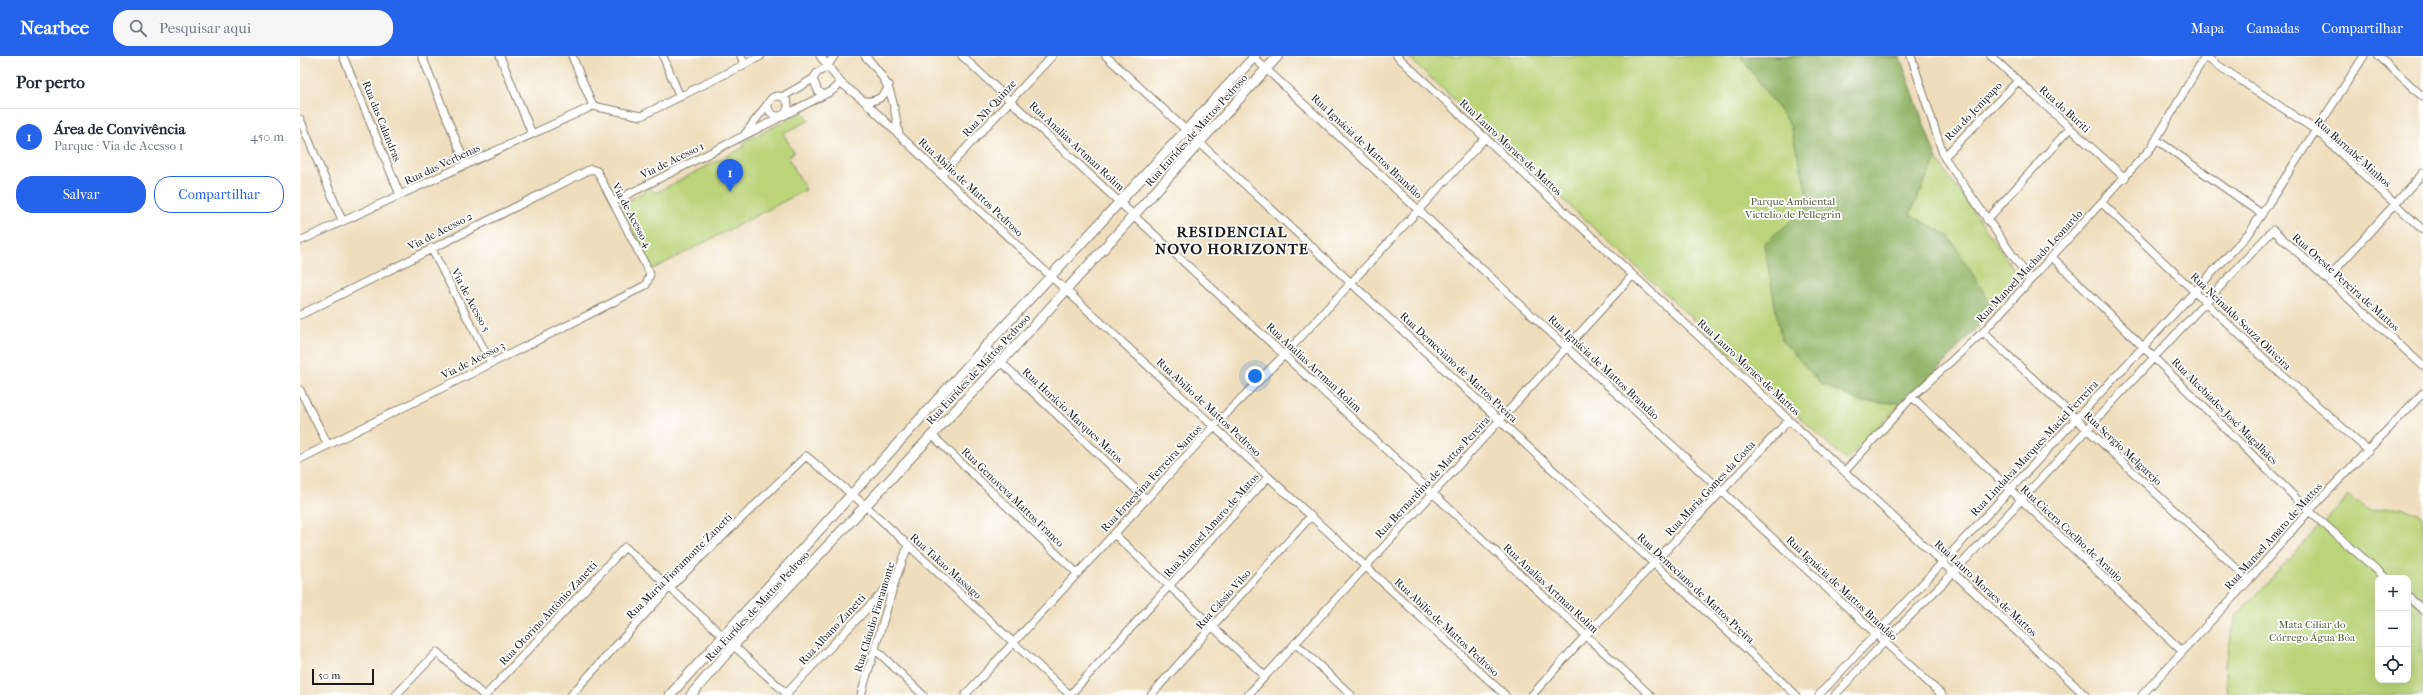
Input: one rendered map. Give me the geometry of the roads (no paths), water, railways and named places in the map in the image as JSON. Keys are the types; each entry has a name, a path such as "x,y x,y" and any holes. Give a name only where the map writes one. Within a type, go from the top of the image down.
{"street":[{"name":"Rua das Calandras","path":"343,56 400,195"},
{"path":"422,56 466,165"},
{"path":"500,56 532,134"},
{"path":"572,56 593,106 641,116 762,56"},
{"path":"663,56 680,97"},
{"path":"741,56 744,64"},
{"name":"Rua Abilio de Mattos Pedroso","path":"820,56 840,83 864,101 941,175 1068,290 1268,477 1505,695"},
{"path":"741,138 757,121 770,101 777,96 782,97 813,79 817,73 827,67 834,56"},
{"path":"865,56 878,69 888,85 899,135"},
{"name":"Rua Analias Artman Rolim","path":"962,56 1285,354 1585,636 1650,695"},
{"name":"Rua Nh Quinze","path":"941,175 1052,56"},
{"name":"Rua Demeciano de Mattos Preira","path":"1106,56 1201,142 1796,695"},
{"name":"Rua Eurídes de Mattos Pedroso","path":"670,695 985,347 1253,56"},
{"name":"Rua Ignácia de Mattos Brandão","path":"1253,56 1942,695"},
{"name":"Rua Eurídes de Mattos Pedroso","path":"691,695 733,646 867,507 1068,290 1278,56"},
{"name":"Rua Lauro Moraes de Mattos","path":"1396,56 1789,420 1845,470 2085,695"},
{"path":"1910,56 1944,157 2030,280"},
{"name":"Rua do Buriti","path":"1991,56 2125,178"},
{"name":"Rua Barnabé Minhos","path":"2204,56 2317,131 2423,230"},
{"name":"Rua Manoel Machado Leonardo","path":"1845,470 1912,397 1983,332 2125,178 2157,140 2204,56"},
{"name":"Rua Lindalva Marques Maciel Ferreira","path":"1819,695 1942,561 2011,490 2194,290 2250,232 2317,131 2364,56"},
{"path":"2379,56 2423,97"},
{"path":"813,79 818,91 824,95 832,91 840,83"},
{"name":"Rua do Jenipapo","path":"1944,157 2018,81"},
{"path":"864,101 870,102 881,97 886,92 888,85"},
{"name":"Via de Acesso 1","path":"613,202 824,95"},
{"path":"770,101 768,108 772,114 778,116 784,114 788,104 782,97"},
{"name":"Rua das Verbenas","path":"300,241 342,220 400,195 593,106"},
{"path":"300,119 342,220"},
{"path":"1987,220 2070,128"},
{"name":"Rua Ernestina Ferreira Santos","path":"965,695 1214,426 1285,354 1418,209 1486,138"},
{"path":"2157,140 2262,214"},
{"name":"Via de Acesso 4","path":"591,168 596,171 650,274"},
{"name":"Via de Acesso 2","path":"300,315 591,168"},
{"path":"2327,279 2423,173"},
{"name":"Rua Neinaldo Souza Oliveira","path":"2102,203 2272,366 2369,451"},
{"name":"Rua Oreste Pereira de Mattos","path":"2204,302 2272,230 2423,366"},
{"name":"Via de Acesso 5","path":"431,248 491,363"},
{"name":"Rua Alcebiades José Magalhães","path":"2052,257 2154,356 2309,511 2383,575"},
{"name":"Via de Acesso 3","path":"300,459 646,285 650,274"},
{"name":"Rua Bernardino de Mattos Pereira","path":"1248,695 1432,492 1634,275"},
{"path":"1835,695 1884,642 1954,572 2022,500 2204,302"},
{"name":"Rua Sergio Melgarejo","path":"1983,332 2249,580"},
{"name":"Rua Horácio Marques Matos","path":"985,347 1146,499"},
{"path":"300,390 328,445"},
{"name":"Rua Manoel Amaro de Mattos","path":"2142,695 2249,580 2309,511 2369,451 2423,393"},
{"name":"Rua Cicera Coelho de Araujo","path":"1912,397 2182,651"},
{"name":"Rua Maria Gomes da Costa","path":"1532,695 1653,563 1789,420"},
{"name":"Rua Genoveva Mattos Franco","path":"933,436 1077,574"},
{"name":"Rua Takao Massago","path":"806,456 867,507 1070,695"},
{"name":"Rua Maria Fioramonte Zanetti","path":"571,695 669,588 806,456"},
{"name":"Rua Manoel Amaro de Matos","path":"1070,695 1170,587 1268,477"},
{"name":"Rua Cássio Vilso","path":"1151,695 1311,516"},
{"name":"Rua Manoel Amaro de Matos","path":"1114,534 1265,676"},
{"name":"Rua Cláudio Fioramonte","path":"861,695 876,650 896,578 908,546"},
{"name":"Rua Otorino Antônio Zanetti","path":"485,695 625,547 669,588"},
{"name":"Rua Albano Zanetti","path":"786,695 896,578"},
{"path":"669,588 786,695"},
{"path":"2411,600 2423,610"},
{"path":"1295,643 1352,695"},
{"path":"876,650 923,695"},
{"path":"396,695 437,652 485,695"}],"place":[{"name":"Área de Convivência","path":"730,192"}],"district":[{"name":"RESIDENCIAL NOVO HORIZONTE","path":"1232,240"}],"park label":[{"name":"Parque Ambiental Victelio de Pellegrin","path":"1793,207"},
{"name":"Mata Ciliar do Córrego Água Bôa","path":"2312,630"}]}
